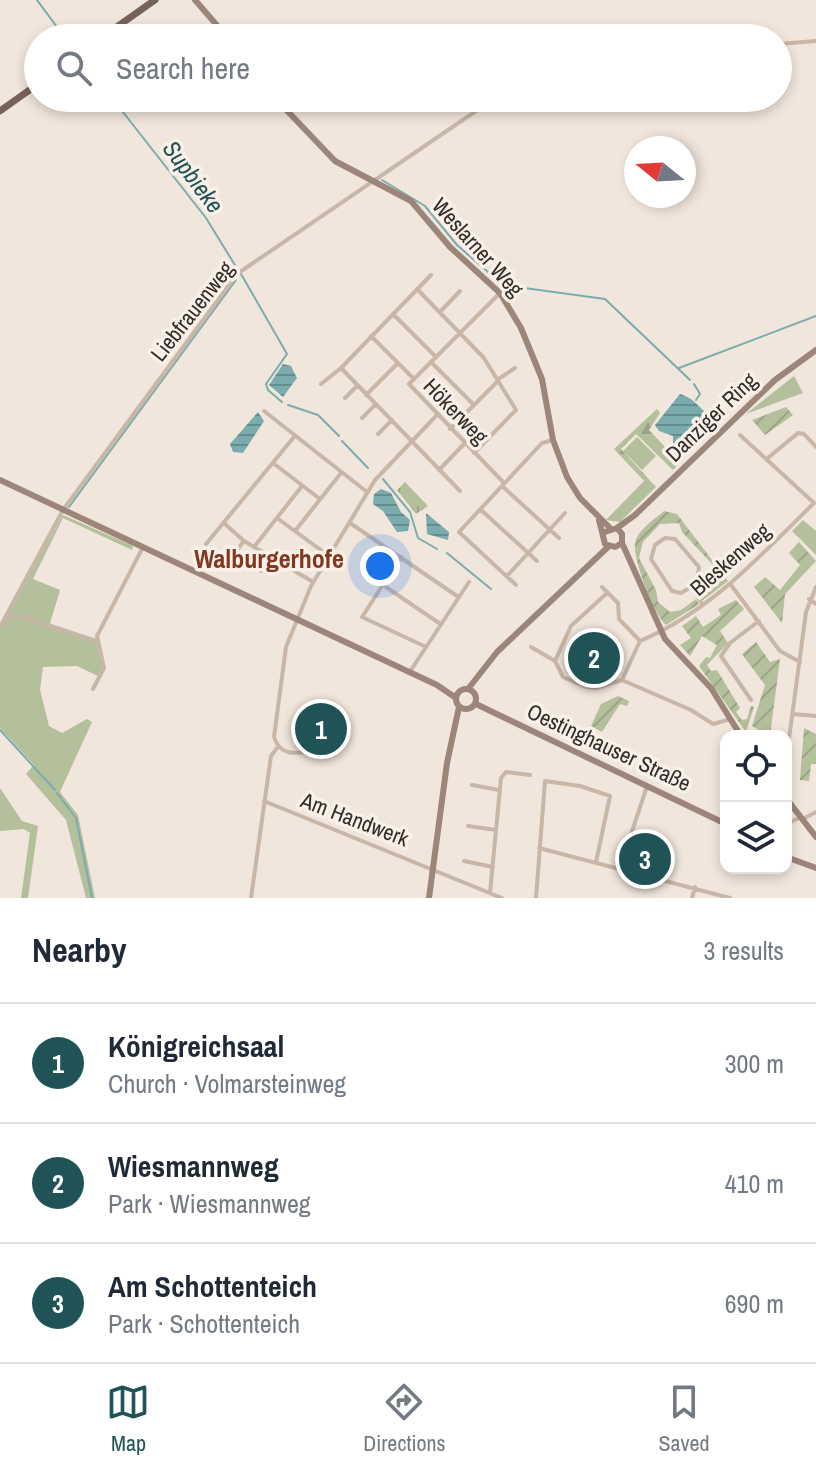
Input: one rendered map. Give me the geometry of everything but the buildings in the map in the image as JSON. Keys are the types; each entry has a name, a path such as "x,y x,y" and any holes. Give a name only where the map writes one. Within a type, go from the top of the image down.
{"main road":[{"path":"121,24 155,0"},
{"path":"195,1 216,24"},
{"path":"0,111 24,94"},
{"name":"Weslarner Weg","path":"288,112 335,161 411,201 450,247 500,293 518,320 542,379 553,440 573,489 599,520 614,530"},
{"name":"Danziger Ring","path":"614,530 635,515 775,380 816,350"},
{"path":"0,480 457,695 463,708 447,763 429,898"},
{"path":"457,695 471,690 479,675 594,557 612,545 614,530"},
{"path":"612,545 614,530"},
{"path":"612,545 626,558 661,630 711,688 737,730"},
{"path":"463,708 476,704 471,690"},
{"name":"Oestinghauser Straße","path":"476,704 720,821"},
{"path":"789,802 816,837"},
{"path":"792,859 816,868"}],"street":[{"path":"792,43 816,41"},
{"name":"Liebfrauenweg","path":"0,627 63,510 237,274 474,112"},
{"path":"321,384 341,368 431,275"},
{"path":"418,290 484,358 516,411 474,453"},
{"path":"440,312 460,291"},
{"name":"Hökerweg","path":"500,293 414,379 409,388 559,538"},
{"path":"393,314 436,357"},
{"path":"371,336 414,379"},
{"path":"431,362 474,405"},
{"path":"366,395 398,363"},
{"path":"341,368 460,491"},
{"path":"450,429 497,381 515,368"},
{"path":"345,398 357,386"},
{"path":"362,418 376,404"},
{"path":"264,411 367,492"},
{"path":"312,751 286,752 277,747 274,737 286,647 313,582 367,492 436,416"},
{"path":"378,434 392,420"},
{"path":"768,458 798,433 815,443"},
{"path":"740,435 815,504"},
{"path":"206,544 294,437"},
{"path":"516,585 459,532 542,443 553,440"},
{"path":"439,470 465,443"},
{"path":"273,463 320,499"},
{"path":"295,531 341,473"},
{"path":"254,547 302,486"},
{"name":"Bleskenweg","path":"640,641 731,585 815,504"},
{"path":"480,509 537,561"},
{"path":"507,576 565,513"},
{"path":"277,518 329,556"},
{"path":"349,522 457,596"},
{"path":"225,524 244,541 313,582"},
{"path":"665,538 675,539 699,567 697,580 691,587 681,593 672,591 655,568 651,559 655,545 665,538"},
{"path":"228,562 244,541"},
{"path":"93,689 104,668 96,641 143,547"},
{"path":"261,571 270,556"},
{"path":"401,557 362,617 424,646"},
{"path":"409,673 439,623 469,582"},
{"path":"383,585 439,623"},
{"path":"731,585 780,651 800,662"},
{"path":"602,587 618,603 619,619 640,641 622,680"},
{"path":"691,587 703,605"},
{"path":"791,730 809,599 816,587"},
{"path":"555,661 571,626 607,593"},
{"path":"809,599 816,604"},
{"path":"7,616 24,617 96,641"},
{"path":"751,700 721,656 730,643 759,621"},
{"path":"531,647 555,661 563,677 586,687 596,688 622,680 691,710 713,724 731,719"},
{"path":"793,714 816,716"},
{"path":"251,898 271,756 277,747"},
{"path":"490,893 501,778 506,772 530,775"},
{"path":"536,898 545,781 580,786 610,796 612,801 596,862"},
{"path":"620,868 648,784"},
{"path":"472,785 499,790"},
{"name":"Am Handwerk","path":"264,801 433,867 502,898"},
{"path":"792,822 816,812"},
{"path":"468,826 496,830"},
{"path":"539,848 730,898"},
{"path":"464,861 493,867"},
{"path":"692,898 695,887"}],"green space":[{"path":"794,376 803,393 746,414"},
{"path":"786,407 793,415 765,435 752,420"},
{"path":"657,409 660,413 649,430 680,463 673,470 636,434 621,449 656,487 620,522 606,520 644,481 614,449"},
{"path":"637,437 656,456 642,470 623,451"},
{"path":"405,482 428,506 416,514 397,490"},
{"path":"664,511 677,514 728,581 702,601 695,589 701,593 708,587 712,564 682,532 679,523 660,524 643,542 639,558 656,590 658,602 670,612 681,610 696,599 699,604 666,625 645,586 635,552 636,539 642,530"},
{"path":"63,515 133,546 132,550 63,518 33,579 60,590 49,627 96,642 103,662 100,677 77,666 43,667 40,690 49,726 62,733 87,719 92,722 60,792 78,815 95,898 86,898 66,820 26,774 34,765 0,728 0,629"},
{"path":"803,520 816,531 816,555 792,531"},
{"path":"799,542 816,561 785,594 782,623 754,587 765,577 780,590 800,565 789,553"},
{"path":"736,600 744,609 720,631 728,643 707,665 711,671 717,670 740,708 736,712 742,720 747,719 751,706 754,707 747,730 699,666 706,657 710,658 717,645 702,636 690,656 680,645 691,638 682,626 696,616 703,627 721,615 718,609"},
{"path":"756,642 770,662 780,659 771,730 759,730 752,726 765,685 742,654"},
{"path":"586,643 611,653 605,668 598,671 578,663"},
{"path":"618,696 629,701 627,706 620,704 602,732 591,726 601,704"},
{"path":"804,728 816,734 816,764 811,764 809,781 800,780"},
{"path":"0,788 22,821 38,826 28,898 21,898 30,833 24,829 0,831"},
{"path":"635,842 666,849 649,873 629,868"}],"water":[{"path":"283,364 291,366 297,378 283,397 269,385"},
{"path":"680,394 714,418 708,434 682,454 673,452 673,436 659,431 655,425"},
{"path":"258,412 264,421 243,453 233,452 230,444"},
{"path":"381,489 391,493 401,512 410,520 408,531 397,532 383,511 373,504 374,494"},
{"path":"426,513 449,532 448,540 427,534"}],"waterway":[{"path":"37,0 55,24"},
{"name":"Supbieke","path":"123,112 206,218 238,270"},
{"path":"382,180 425,206 457,245 503,285 605,299 690,380"},
{"name":"Supbieke","path":"241,274 287,354 266,384 268,390 282,402"},
{"path":"69,507 236,280"},
{"path":"679,368 816,316"},
{"path":"694,384 700,394 696,400"},
{"name":"Supbieke","path":"288,405 318,415 339,436"},
{"name":"Supbieke","path":"342,441 368,468"},
{"name":"Supbieke","path":"383,479 410,512 418,538 437,549"},
{"name":"Supbieke","path":"447,553 491,589"},
{"path":"0,730 55,790"},
{"path":"57,793 76,818 92,898"}],"place":[{"name":"Wiesmannweg","path":"594,658"},
{"name":"Königreichsaal","path":"321,729"},
{"name":"Am Schottenteich","path":"645,859"}],"district":[{"name":"Walburgerhofe","path":"269,559"}]}
